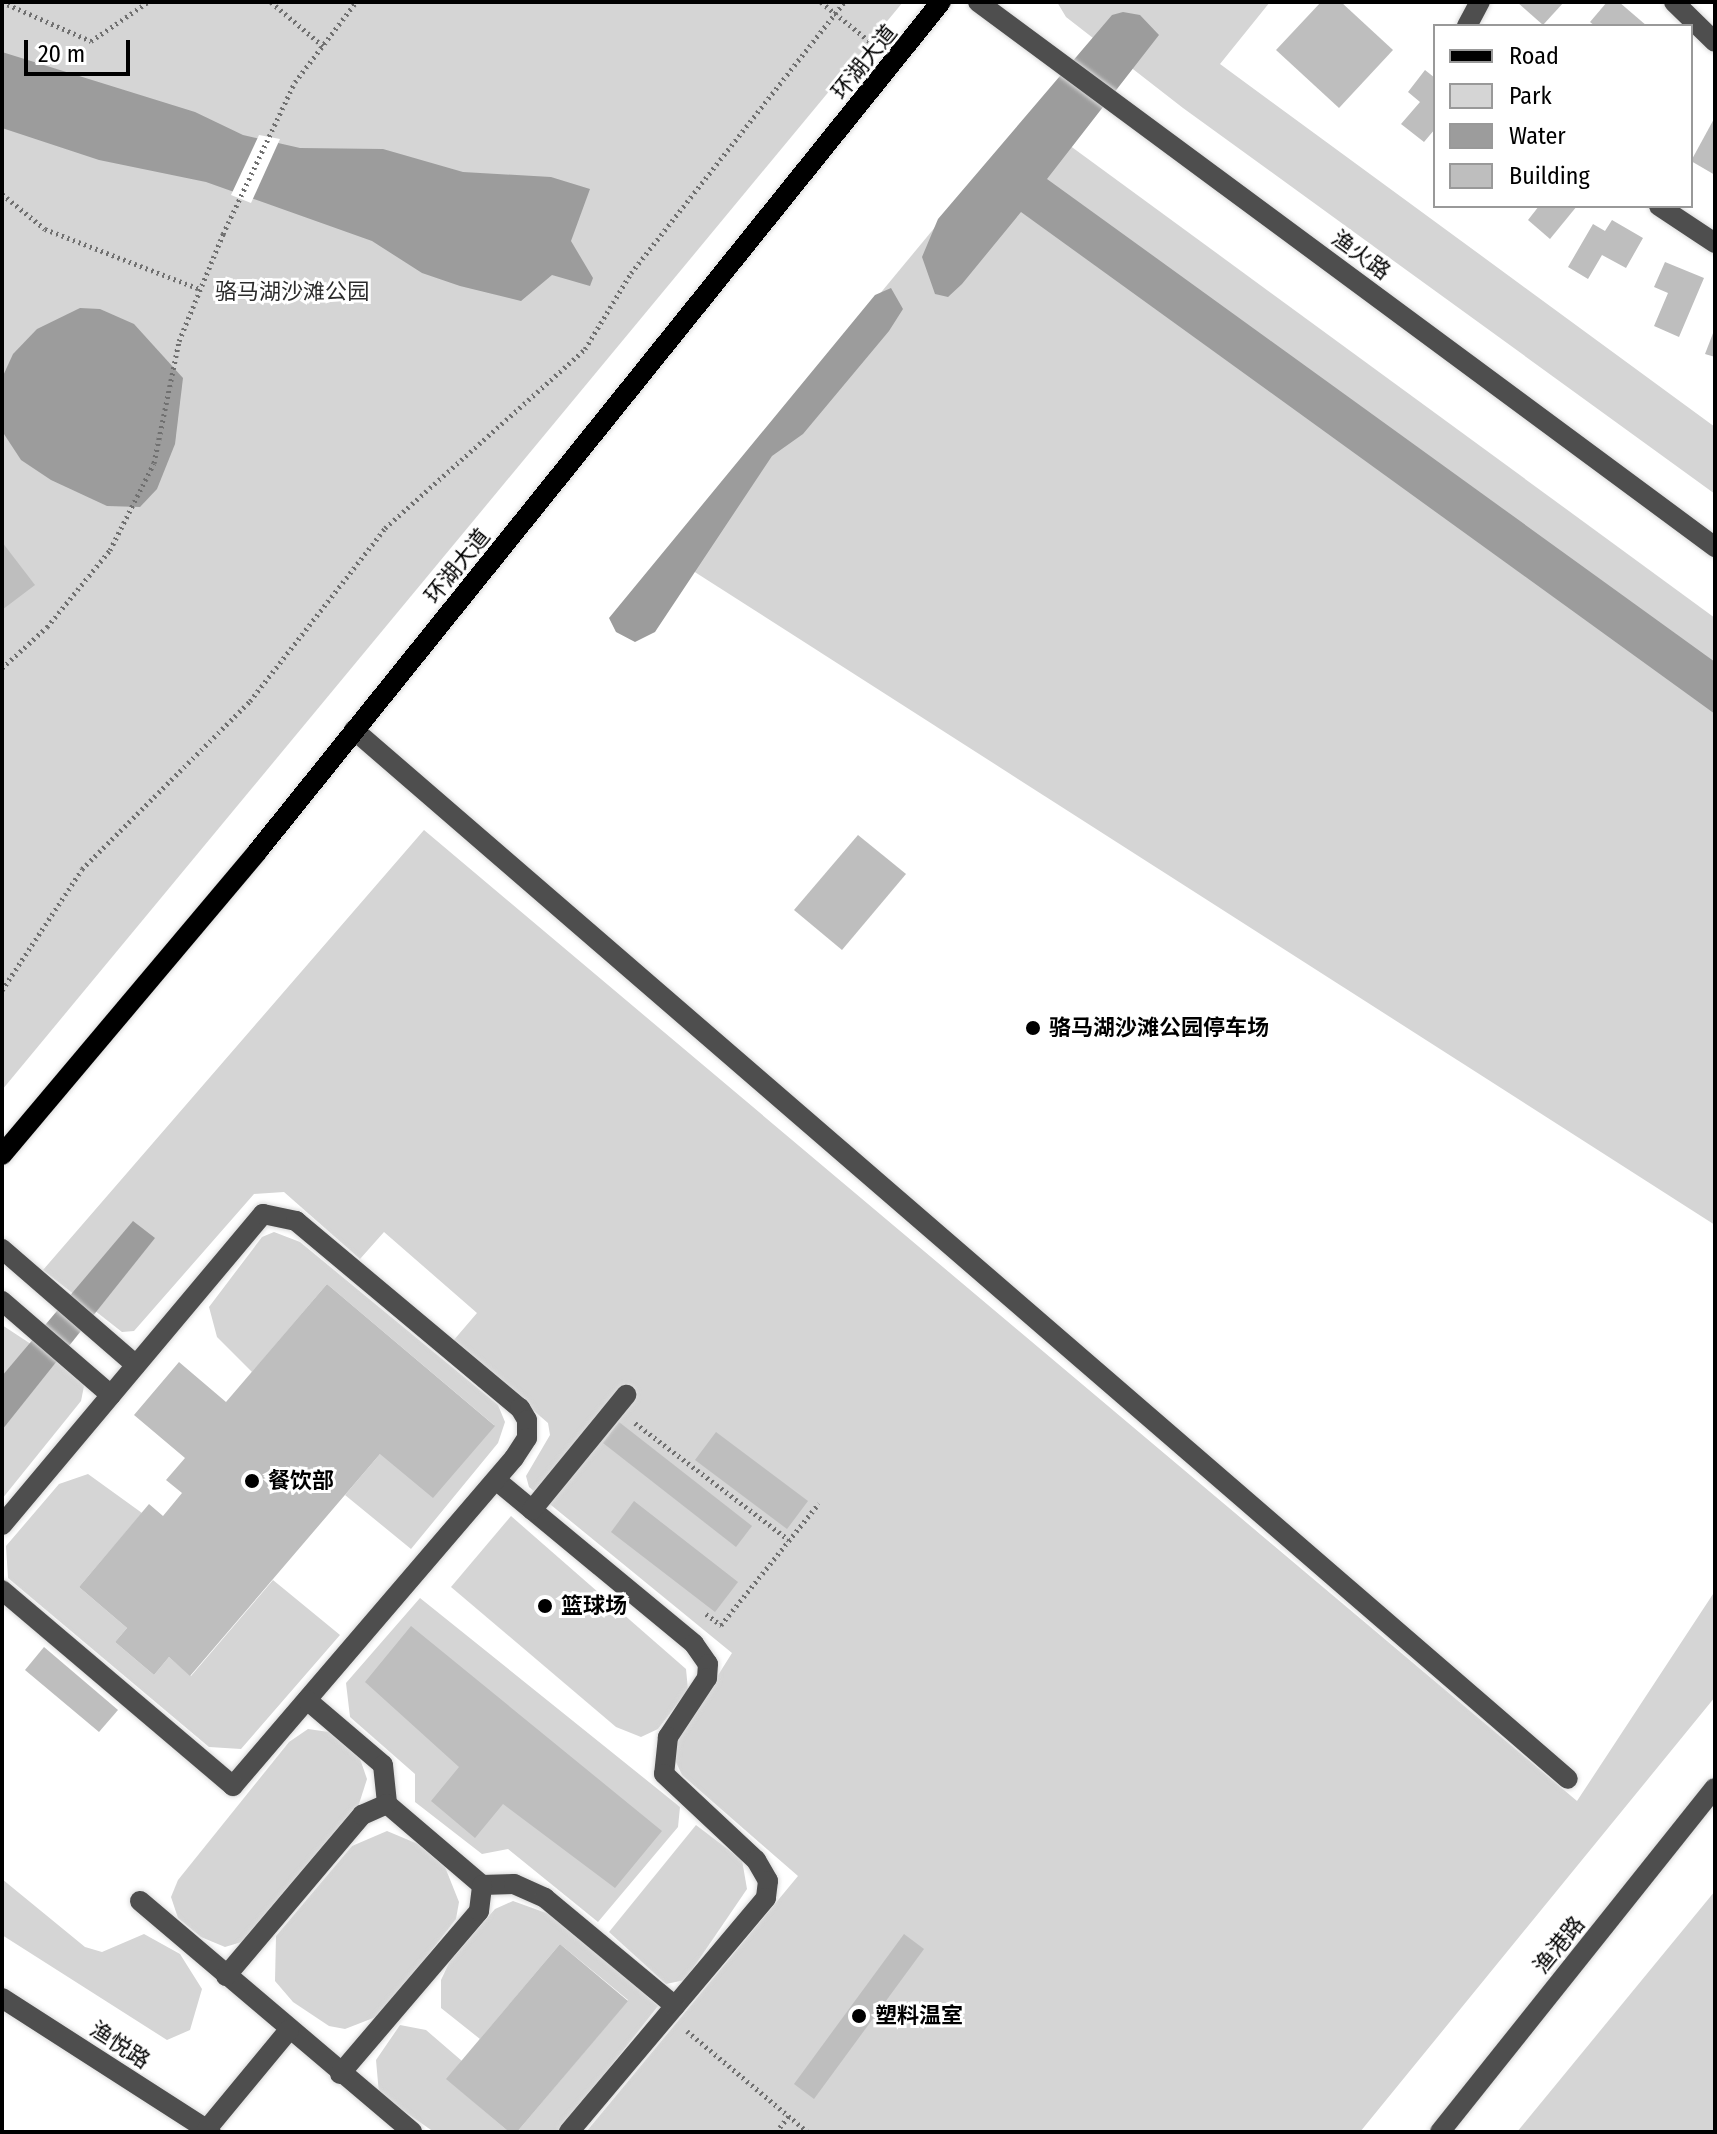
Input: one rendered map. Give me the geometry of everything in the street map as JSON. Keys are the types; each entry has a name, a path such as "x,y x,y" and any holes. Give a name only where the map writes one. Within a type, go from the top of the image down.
{"main road":[{"name":"环湖大道","path":"2,1155 354,730 941,2"}],"street":[{"name":"渔火路","path":"978,2 1715,547"},
{"path":"1468,24 1480,2"},
{"path":"1674,2 1715,42"},
{"path":"1662,208 1715,243"},
{"path":"354,730 1568,1779"},
{"path":"2,1525 263,1214 282,1215 520,1408 527,1438 496,1480 233,1786 2,1590"},
{"path":"2,1249 136,1365"},
{"path":"2,1301 111,1395"},
{"path":"532,1510 621,1401"},
{"path":"496,1480 694,1644 708,1664 707,1678 665,1745 664,1774 756,1860 767,1889 671,2011 569,2132"},
{"path":"307,1700 383,1765 387,1804 482,1885 514,1884 545,1898 671,2011"},
{"name":"渔港路","path":"1440,2132 1715,1788"},
{"path":"226,1976 362,1815 387,1804"},
{"path":"340,2074 479,1911 482,1885"},
{"path":"140,1901 412,2132"},
{"name":"渔悦路","path":"2,1998 209,2130"},
{"path":"209,2130 289,2030"}],"path":[{"path":"2,2 91,41 148,2"},
{"path":"271,2 323,46"},
{"path":"2,668 47,627 110,550 154,463 179,341 223,234 295,82 356,2"},
{"path":"821,2 895,62"},
{"path":"2,990 82,869 250,701 385,528 585,349 631,273 844,2"},
{"path":"2,194 45,229 200,289"},
{"path":"621,1401 789,1540"},
{"path":"698,1608 721,1625 819,1503"},
{"path":"671,2011 808,2132"},
{"path":"776,2132 789,2116"}],"green space":[{"name":"骆马湖沙滩公园","path":"2,2 903,2 2,1090"},
{"path":"1057,2 1270,2 1220,64 1715,427 1715,494 1183,108 1066,17"},
{"path":"1028,115 1715,618 1715,1225 665,553"},
{"path":"424,830 1577,1801 1715,1591 1715,1697 1360,2132 586,2132 798,1876 682,1775 674,1758 676,1742 732,1653 529,1487 526,1476 550,1435 548,1423 453,1341 477,1313 384,1232 360,1259 284,1192 254,1194 134,1331 122,1332 43,1270"},
{"path":"274,1232 300,1242 498,1405 505,1422 498,1443 411,1549 345,1495 380,1454 494,1425 327,1284 252,1372 217,1337 209,1307 262,1237"},
{"path":"2,1325 78,1375 84,1386 81,1401 2,1499"},
{"path":"88,1474 142,1513 79,1587 127,1628 115,1642 154,1675 169,1657 191,1676 273,1580 340,1635 241,1749 209,1747 8,1578 6,1546 59,1484"},
{"name":"篮球场","path":"511,1516 686,1669 688,1690 658,1729 641,1737 616,1727 451,1587"},
{"path":"420,1598 680,1807 678,1827 598,1922 508,1849 482,1854 415,1802 415,1774 350,1717 346,1683"},
{"path":"308,1729 329,1732 358,1753 367,1779 359,1804 245,1941 225,1947 201,1937 178,1918 171,1897 178,1880 289,1742"},
{"path":"696,1825 742,1860 747,1889 685,1980 666,1984 609,1932"},
{"path":"387,1831 418,1844 445,1867 459,1902 456,1919 381,2015 345,2029 329,2026 293,2002 275,1981 276,1936 352,1846"},
{"path":"2,1879 85,1947 102,1952 144,1934 180,1954 202,1989 190,2030 167,2040 2,1935"},
{"path":"1715,1891 1715,2132 1517,2132"},
{"path":"513,1901 560,1918 658,2006 559,2132 517,2132 628,2000 560,1944 480,2039 441,2008 441,1980 450,1961 495,1909"},
{"path":"400,2025 426,2030 462,2061 447,2079 509,2132 434,2132 379,2094 376,2060"}],"water":[{"path":"1123,12 1140,15 1159,35 1047,179 1715,662 1715,714 1021,212 962,284 948,297 935,294 922,257 938,219 1112,15"},
{"path":"2,52 195,112 243,135 300,148 383,149 463,172 551,177 590,189 571,241 593,278 590,286 552,275 521,301 460,286 422,273 372,241 206,182 99,160 2,128"},
{"path":"891,288 903,309 889,331 803,434 772,456 655,632 635,642 616,632 609,618 875,295"},
{"path":"80,308 100,309 134,324 183,378 175,444 157,489 140,507 107,506 51,480 21,460 2,431 2,378 13,354 37,329"},
{"path":"133,1221 155,1238 2,1430 2,1376"}],"pier":[{"path":"259,135 280,139 251,203 231,195"}],"building":[{"path":"1321,2 1341,2 1393,50 1339,108 1276,50"},
{"path":"1517,2 1564,2 1542,24"},
{"path":"1607,2 1619,2 1645,24 1592,24 1590,22"},
{"path":"1425,70 1433,76 1433,131 1424,142 1401,124 1420,102 1408,92"},
{"path":"1715,117 1715,175 1693,162"},
{"path":"1537,208 1575,208 1550,239 1528,220"},
{"path":"1612,220 1643,238 1626,268 1602,255 1588,279 1568,267 1593,224 1605,231"},
{"path":"1665,262 1704,278 1679,337 1654,326 1668,293 1654,287"},
{"path":"1715,328 1715,357 1705,354"},
{"path":"2,542 35,585 2,610"},
{"path":"858,835 906,874 842,950 794,910"},
{"path":"327,1284 495,1426 433,1498 380,1454 190,1676 169,1657 154,1675 115,1642 127,1628 79,1587 149,1504 163,1516 182,1493 166,1480 185,1458 134,1415 179,1362 226,1402"},
{"path":"619,1422 752,1526 736,1547 603,1443"},
{"path":"716,1432 808,1501 787,1529 695,1460"},
{"path":"634,1501 738,1582 715,1612 611,1532"},
{"path":"411,1626 662,1831 615,1888 503,1804 475,1838 431,1801 459,1767 365,1682"},
{"path":"44,1647 118,1710 99,1732 25,1670"},
{"name":"塑料温室","path":"904,1934 924,1949 814,2099 794,2084"},
{"path":"560,1944 628,2001 517,2132 509,2132 446,2079"}],"place":[{"name":"骆马湖沙滩公园停车场","path":"1033,1028"},
{"name":"餐饮部","path":"252,1481"},
{"name":"篮球场","path":"545,1606"},
{"name":"塑料温室","path":"859,2016"}]}
